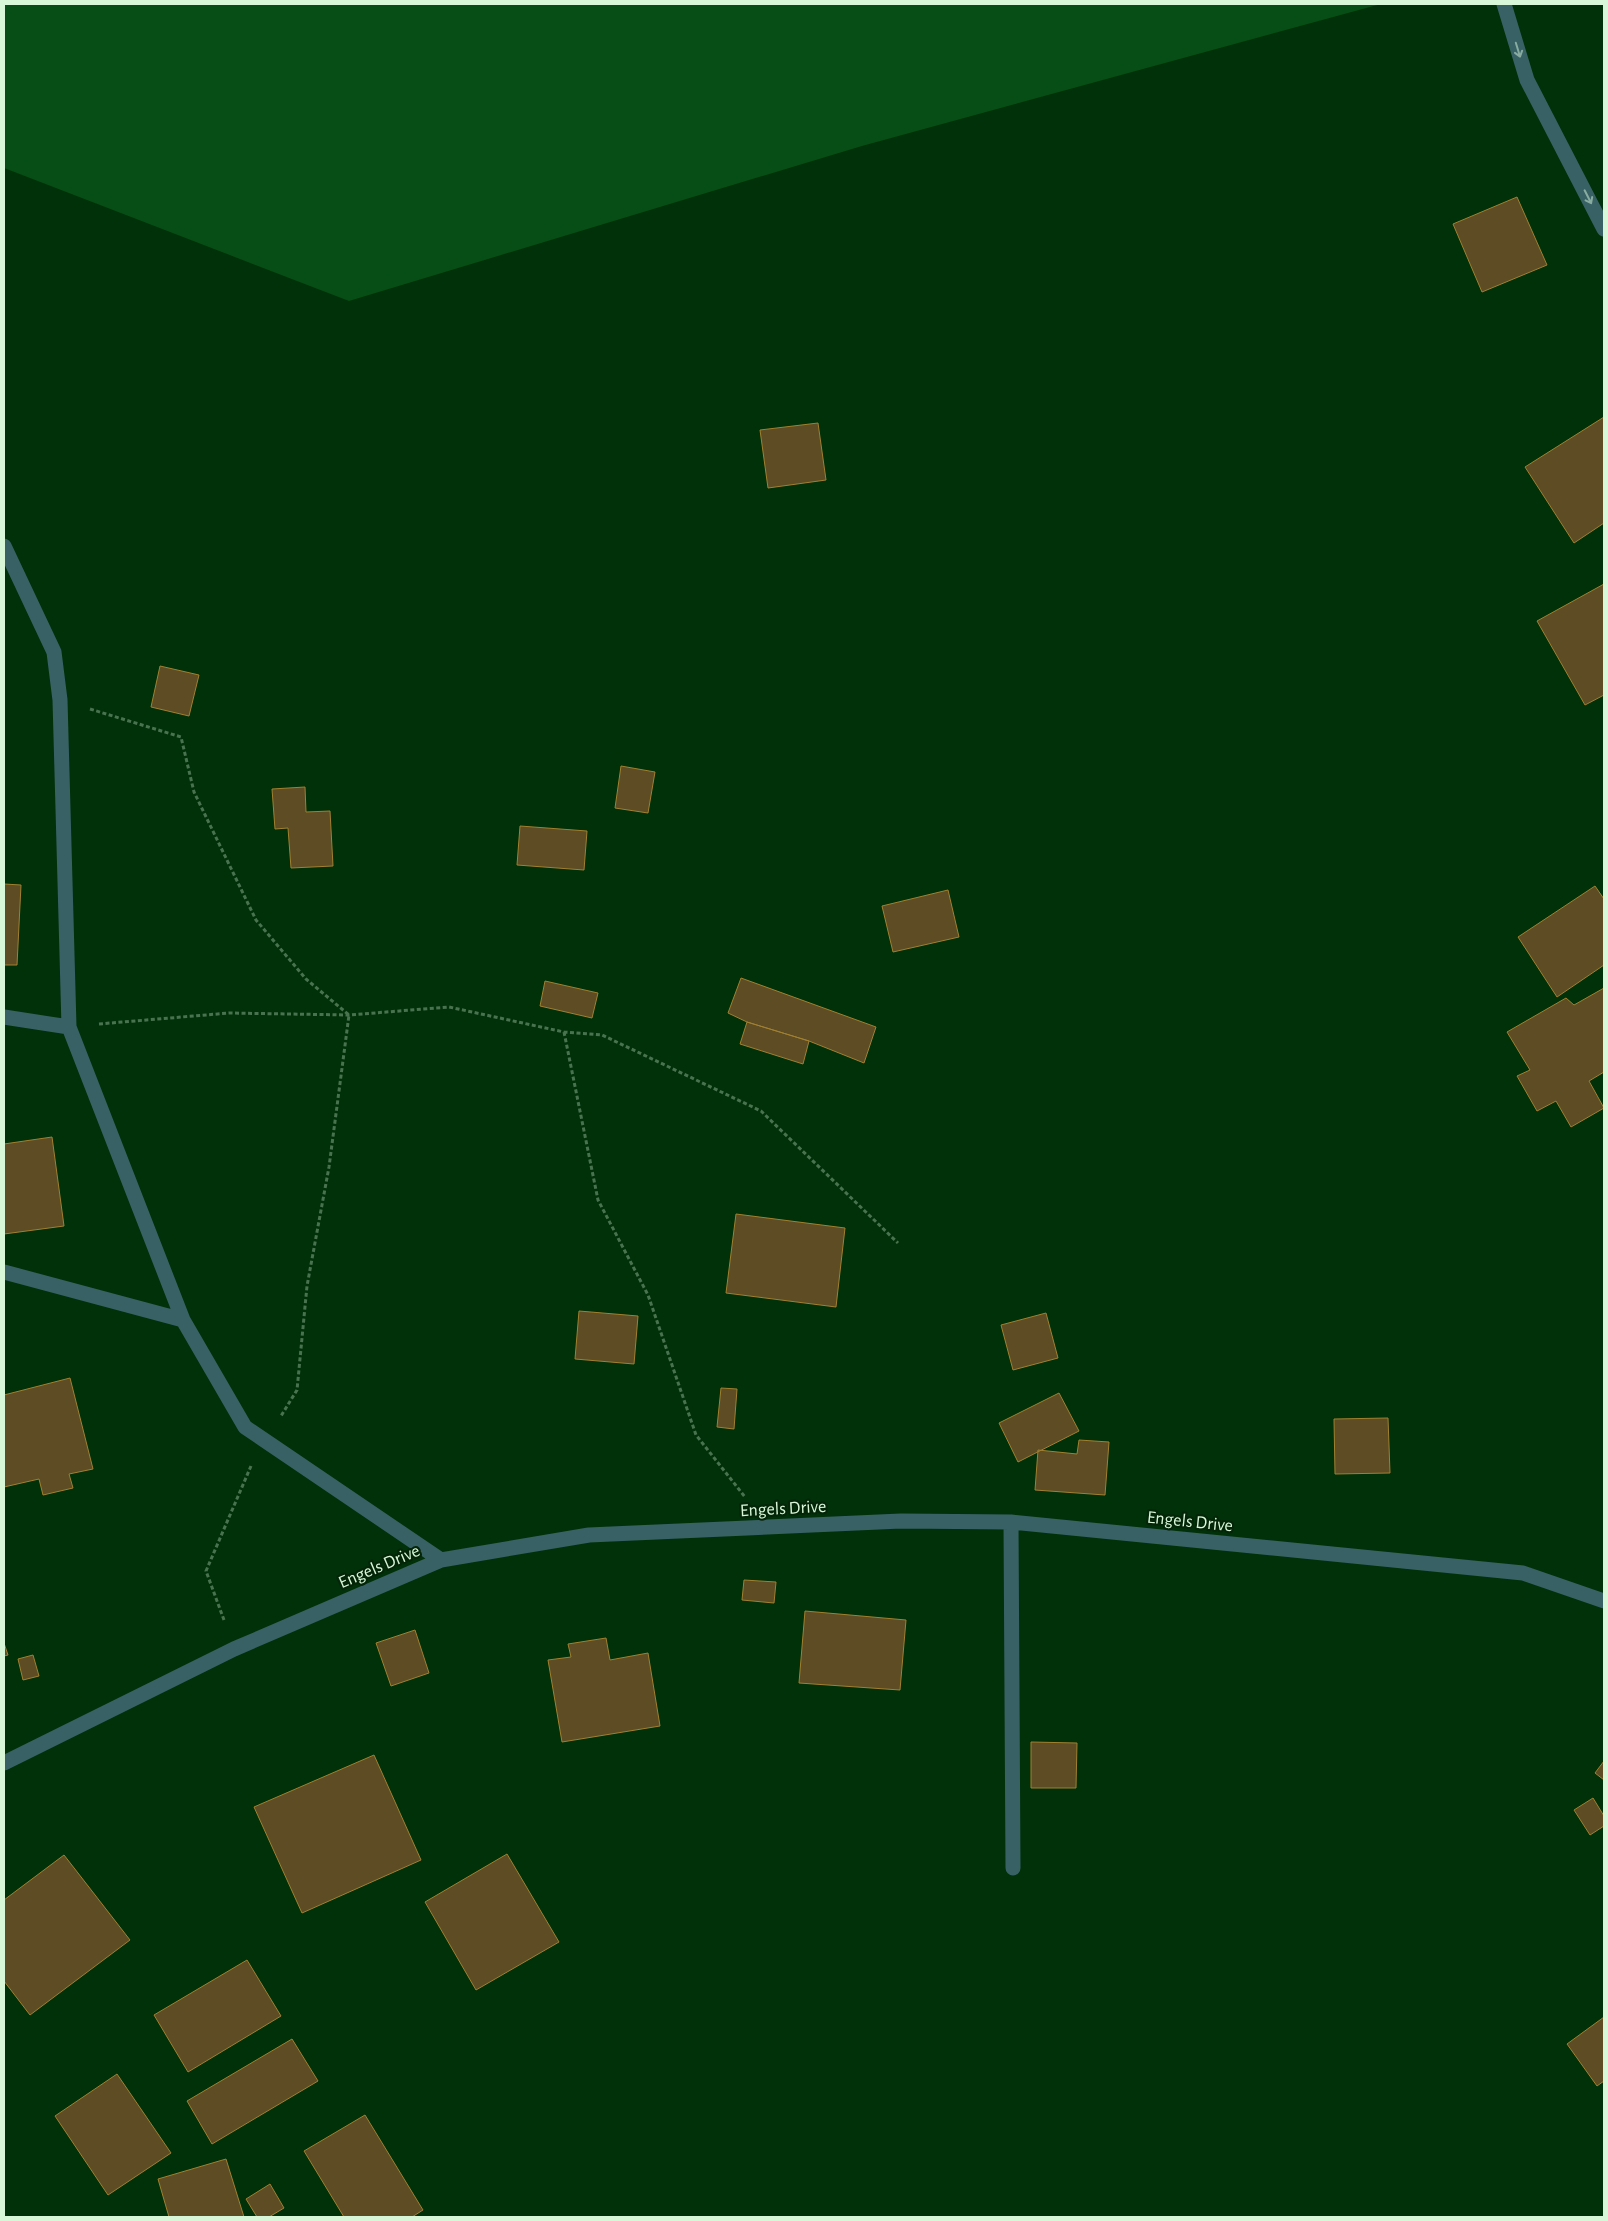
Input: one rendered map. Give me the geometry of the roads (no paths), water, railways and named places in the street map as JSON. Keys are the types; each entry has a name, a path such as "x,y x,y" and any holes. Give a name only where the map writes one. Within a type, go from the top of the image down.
{"street":[{"path":"1504,4 1527,80 1604,228"},
{"path":"4,546 54,652 60,700 69,1027 183,1320 245,1427 442,1560"},
{"path":"4,1017 69,1027"},
{"path":"4,1272 183,1320"},
{"name":"Engels Drive","path":"4,1763 234,1649 442,1560 589,1535 901,1521 1011,1522 1523,1573 1604,1601"},
{"path":"1011,1522 1013,1868"}]}
